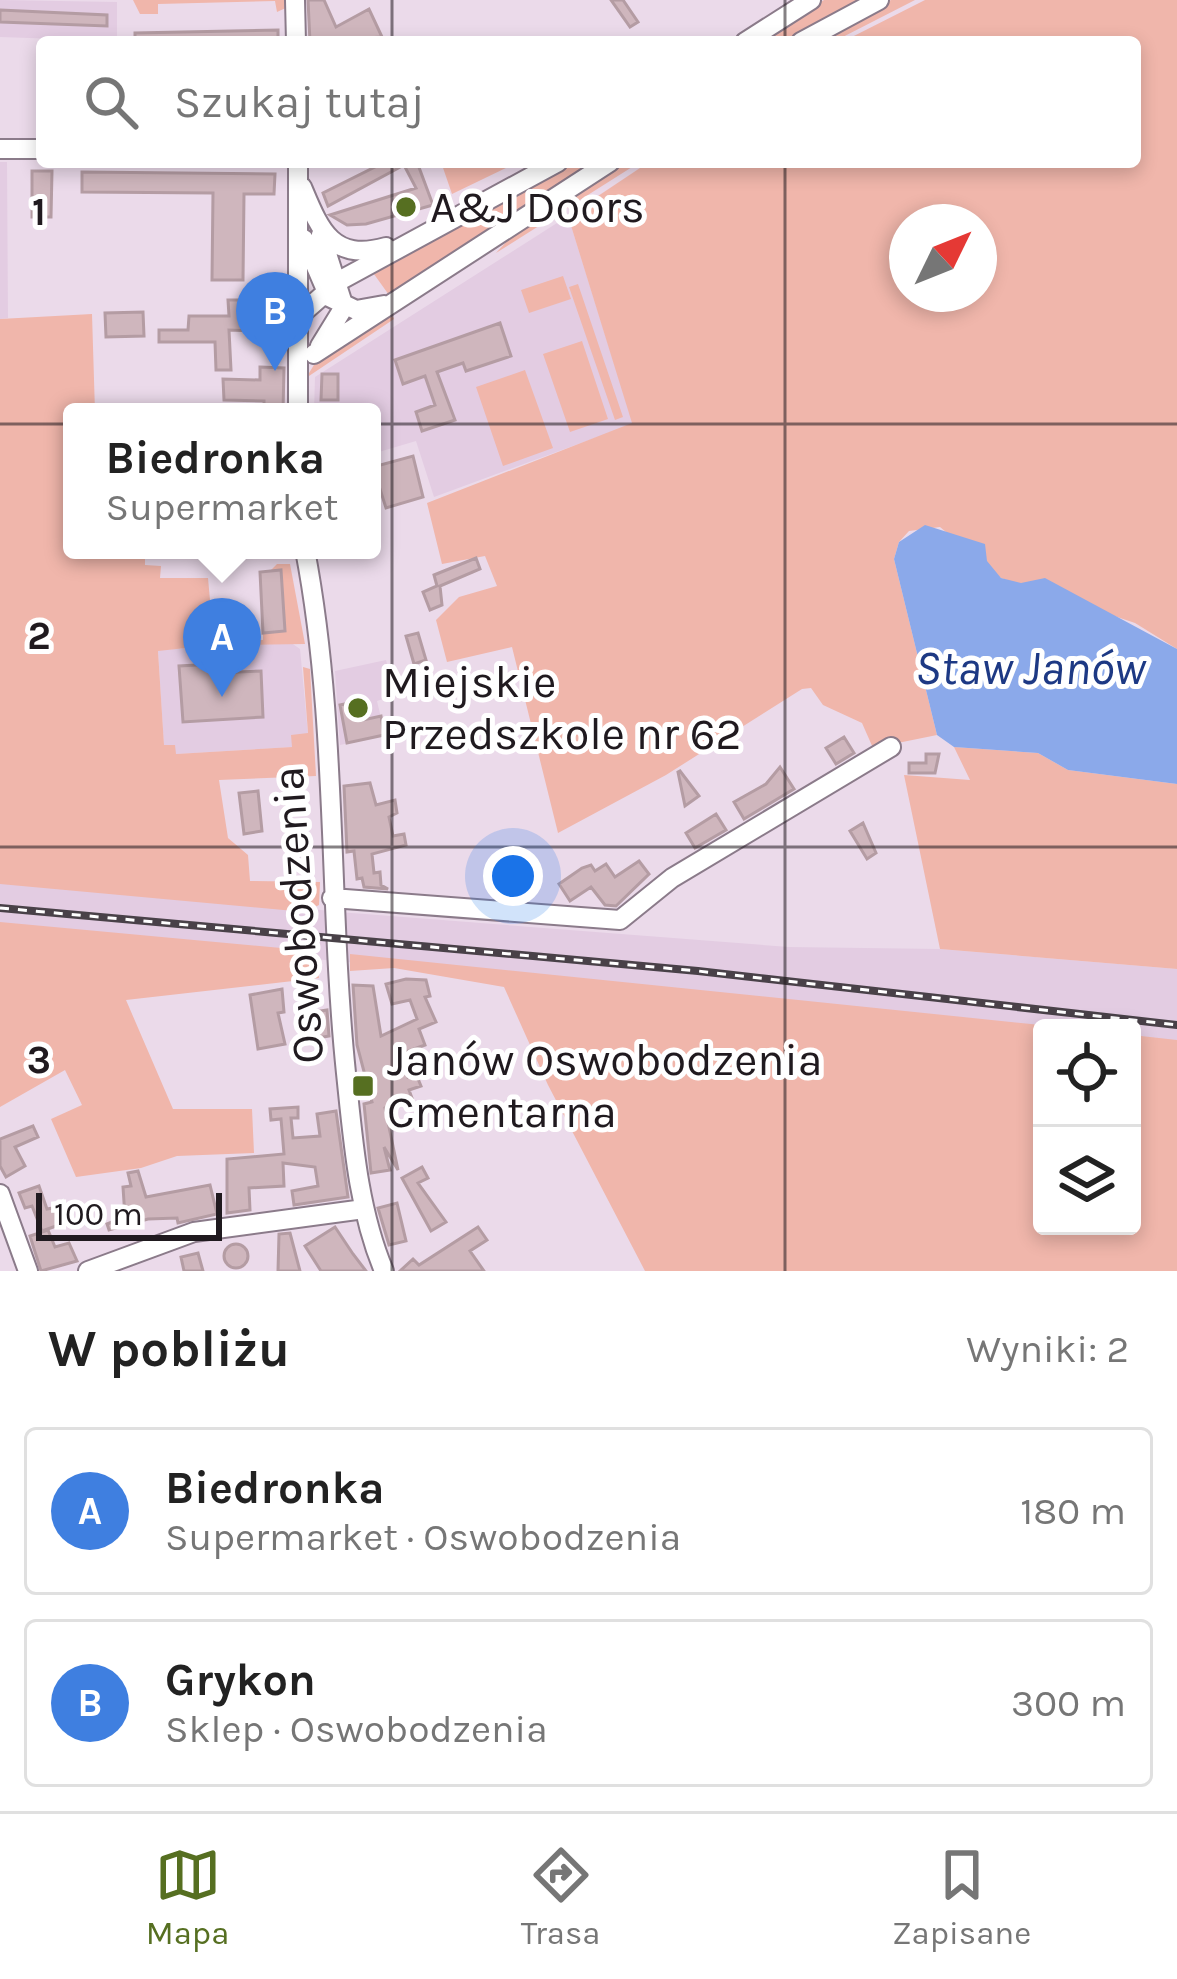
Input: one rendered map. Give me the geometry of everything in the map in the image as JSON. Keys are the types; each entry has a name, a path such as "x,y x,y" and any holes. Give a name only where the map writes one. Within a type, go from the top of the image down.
{"street":[{"path":"295,0 296,36"},
{"path":"754,36 811,0"},
{"path":"812,36 879,0"},
{"path":"0,149 36,149"},
{"path":"298,317 331,286 547,168"},
{"path":"307,361 601,168"},
{"path":"298,169 321,234 331,286"},
{"path":"298,169 298,317 307,361 300,403"},
{"path":"299,224 344,307"},
{"path":"321,234 332,246 362,253 419,236"},
{"path":"344,307 369,310 388,304"},
{"path":"307,361 344,307"},
{"name":"Oswobodzenia","path":"306,559 322,671 332,898 364,1210 385,1271"},
{"path":"332,898 620,920 672,878 892,747"},
{"path":"0,1194 28,1271"},
{"path":"88,1271 194,1232 364,1210"}],"shaded area":[{"path":"0,0 117,2 117,36 0,37"},
{"path":"133,0 289,0 290,6 277,12 275,1 158,4 158,14 140,14"},
{"path":"824,0 863,0 797,36 767,36"},
{"path":"891,0 915,0 845,36 823,36"},
{"path":"925,0 1177,0 1177,649 1135,623 1001,578 940,527 909,531 899,542 894,559 937,735 873,748 862,723 823,705 811,688 802,689 666,775 558,833 512,647 447,662 436,620 459,597 497,586 485,556 442,564 427,503 632,423 568,216 640,168 1141,168 1141,36 854,36"},
{"path":"0,162 7,162 8,318 0,319"},
{"path":"443,168 506,168 452,194"},
{"path":"559,168 589,168 389,295 371,270"},
{"path":"613,168 631,168 496,253 518,229"},
{"path":"568,216 633,424 434,497 416,441 381,451 381,403 314,403 315,377"},
{"path":"563,276 571,299 529,313 521,290"},
{"path":"578,284 623,417 615,420 569,287"},
{"path":"390,310 394,319 306,378 320,355"},
{"path":"92,314 95,403 63,403 63,559 145,559 145,565 161,566 160,578 208,578 214,645 158,651 164,745 175,745 176,754 292,747 291,735 308,733 303,667 310,669 316,776 219,780 228,838 248,855 250,881 320,882 319,905 305,912 0,884 0,319"},
{"path":"582,341 608,419 570,432 543,354"},
{"path":"525,370 553,448 503,466 476,387"},
{"path":"277,564 290,564 305,644 239,645 241,640 263,640 263,633 285,631 281,571 270,571"},
{"path":"290,642 300,649 308,734 292,747 176,754 164,746 158,650"},
{"name":"Miejskie Przedszkole nr 62","path":"386,660 395,695 377,701 385,735 340,745 335,671"},
{"path":"954,747 1038,753 1068,770 1177,784 1177,969 940,949 904,775 970,780"},
{"path":"0,874 339,912 789,947 940,949 1177,969 1177,1048 1141,1045 1141,1019 1033,1019 1033,1027 0,929"},
{"path":"0,922 314,951 319,978 126,1000 173,1109 252,1109 254,1153 177,1156 141,1168 76,1177 51,1119 82,1105 65,1070 0,1107"},
{"path":"350,954 1033,1024 1033,1235 1141,1235 1141,1036 1177,1040 1177,1271 645,1271 548,1085 504,987 394,968 350,971"}],"water":[{"name":"Staw Janów","path":"925,525 985,544 987,561 1001,578 1021,583 1045,578 1177,649 1177,784 1068,770 1038,753 954,747 937,735 894,559 899,542"}],"building":[{"path":"308,0 324,0 336,27 369,9 382,36 310,36"},
{"path":"611,0 623,0 638,22 630,27"},
{"path":"0,10 107,15 107,26 0,22"},
{"path":"278,30 278,36 135,36"},
{"path":"373,168 398,168 328,206 323,193"},
{"path":"406,168 419,168 433,205 366,224 347,225 330,215 416,188"},
{"path":"32,171 52,171 51,217 32,217"},
{"path":"82,172 275,174 274,194 244,194 243,280 212,280 213,193 82,192"},
{"path":"228,300 245,300 246,319 265,320 271,305 284,305 284,332 229,330 231,370 216,370 215,342 159,342 159,330 188,330 189,316 229,316"},
{"path":"143,312 144,336 106,337 105,313"},
{"path":"500,323 511,356 466,371 463,363 437,372 455,420 422,431 416,412 435,405 425,376 403,384 395,360"},
{"path":"260,367 284,368 283,403 224,400 223,379 260,380"},
{"path":"322,374 338,374 338,400 321,400"},
{"path":"413,456 423,497 386,508 381,465"},
{"path":"476,558 480,569 440,586 442,605 430,610 423,592 437,586 434,575"},
{"path":"281,570 285,631 263,633 260,572"},
{"path":"418,633 426,660 414,664 406,636"},
{"path":"215,664 215,673 261,671 263,717 183,722 179,666"},
{"path":"359,701 363,720 381,716 384,735 347,743 340,705"},
{"path":"844,737 854,753 836,764 826,748"},
{"path":"926,754 939,754 935,773 909,773 909,763 926,763"},
{"path":"780,767 794,789 744,819 734,802 766,784"},
{"path":"678,772 699,796 685,806"},
{"path":"370,783 376,805 395,800 397,813 389,817 393,836 404,834 406,845 372,854 374,873 380,872 381,885 388,889 364,887 362,878 357,879 354,851 347,852 344,786"},
{"path":"258,791 262,831 244,834 239,793"},
{"path":"716,814 726,830 695,848 686,833"},
{"path":"863,823 876,853 867,859 850,831"},
{"path":"639,861 649,874 616,906 605,905 591,887 570,901 559,884 591,865 595,871 606,864 615,877"},
{"path":"426,980 430,996 425,997 436,1022 419,1029 425,1045 403,1053 408,1077 416,1074 421,1086 409,1090 412,1098 385,1108 398,1170 384,1147 390,1170 371,1173 364,1104 372,1102 357,1045 353,985 373,986 381,1036 417,1019 410,1000 392,1004 386,984"},
{"path":"282,989 284,1012 278,1013 285,1044 258,1049 250,995"},
{"path":"327,1010 329,1036 312,1039 307,1013"},
{"path":"298,1107 298,1118 291,1118 293,1138 320,1136 317,1114 336,1111 348,1197 294,1205 292,1191 318,1186 315,1167 283,1163 284,1186 249,1188 250,1210 227,1213 227,1159 284,1154 281,1119 271,1120 270,1109"},
{"path":"33,1126 38,1137 15,1147 25,1166 6,1177 0,1166 0,1139"},
{"path":"422,1167 428,1178 418,1183 446,1222 431,1231 402,1178"},
{"path":"138,1171 146,1197 210,1185 217,1214 178,1223 177,1218 148,1219 109,1230 107,1224 125,1217 123,1187 131,1186 128,1173"},
{"path":"39,1186 47,1209 70,1205 73,1220 42,1231 32,1206 25,1208 19,1193"},
{"path":"397,1203 406,1241 389,1245 378,1208"},
{"path":"335,1227 366,1271 321,1271 305,1246"},
{"path":"478,1227 487,1240 470,1251 484,1271 400,1271 413,1259 419,1265"},
{"path":"48,1230 55,1247 69,1243 77,1261 41,1271 30,1236"},
{"path":"290,1233 300,1271 278,1271 279,1234"},
{"path":"236,1244 248,1256 236,1268 224,1256"},
{"path":"198,1253 203,1271 184,1271 181,1257"}],"railway":[{"path":"0,908 698,971 1177,1025"}],"place":[{"name":"A&J Doors","path":"406,207"},
{"name":"Grykon","path":"275,371"},
{"name":"Biedronka","path":"222,697"},
{"name":"Miejskie Przedszkole nr 62","path":"358,708"},
{"name":"Janów Oswobodzenia Cmentarna","path":"363,1086"}]}
